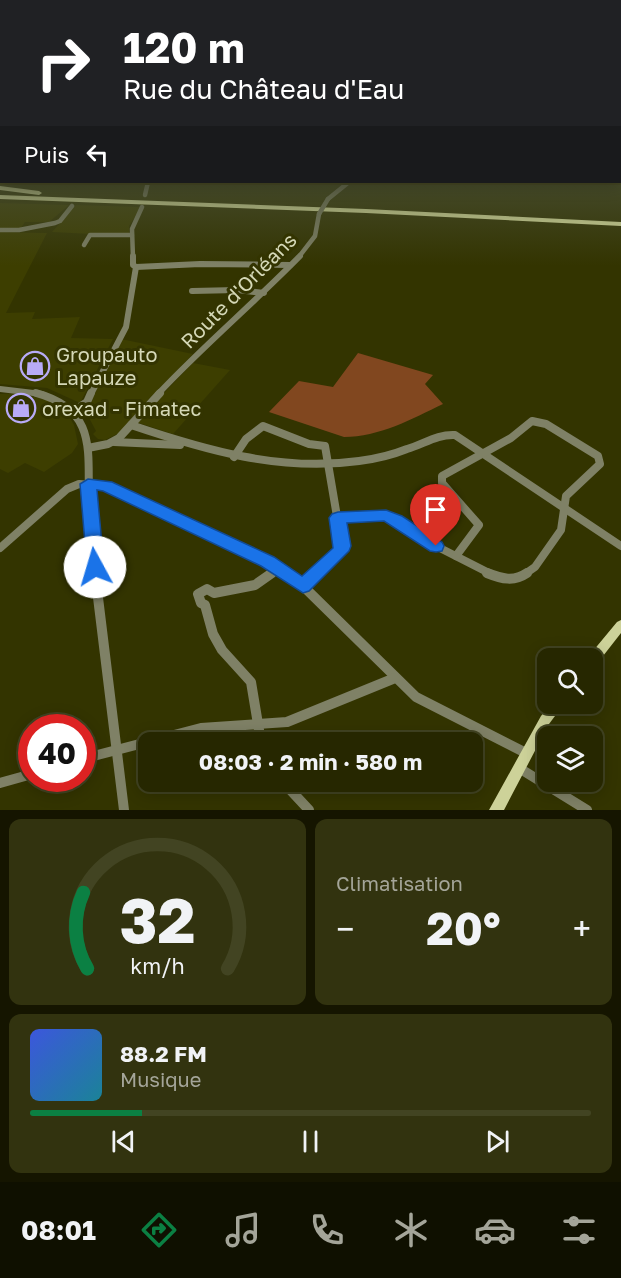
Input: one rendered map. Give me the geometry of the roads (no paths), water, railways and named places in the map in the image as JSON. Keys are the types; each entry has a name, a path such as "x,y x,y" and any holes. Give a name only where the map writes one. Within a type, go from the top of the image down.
{"highway":[{"path":"29,191 92,197"},
{"path":"0,196 398,208 621,222"},
{"path":"0,196 621,222"}],"main road":[{"path":"603,648 620,628"},
{"path":"496,810 550,714"}],"street":[{"path":"145,195 146,191"},
{"name":"Route d'Orléans","path":"114,442 185,365 264,293 290,265 312,240 319,214 328,200 338,191"},
{"path":"0,230 19,230 55,223 60,221 72,206"},
{"path":"73,411 87,402 126,327 136,267 132,226 142,207"},
{"path":"84,245 90,235 132,235"},
{"path":"136,267 200,264 290,265"},
{"path":"192,291 237,290 264,293"},
{"path":"0,389 44,395 73,411 83,427 87,448 89,509 124,810"},
{"path":"338,518 380,515 392,518 426,541 495,576 510,579 524,576 535,567 561,530 566,496 600,464 598,456 546,424 537,421 528,423 511,438 441,478 442,483 479,525 456,556"},
{"path":"131,425 186,445 234,457 277,463 329,464 392,454 444,434 459,436 621,546"},
{"path":"234,457 246,439 263,426 309,444 324,445 342,546 341,551 303,586"},
{"path":"87,448 114,442 186,445"},
{"path":"0,549 61,493 72,486 88,484 106,486 279,568 303,586 416,697 526,753"},
{"path":"260,732 251,682 222,650 213,634 205,605 214,593 255,585 279,568"},
{"path":"96,755 201,728 291,721 395,678"},
{"path":"519,768 587,810"},
{"path":"0,783 18,778"},
{"path":"292,792 309,810"}],"place":[{"name":"Groupauto Lapauze","path":"35,366"},
{"name":"orexad - Fimatec","path":"21,408"}]}
